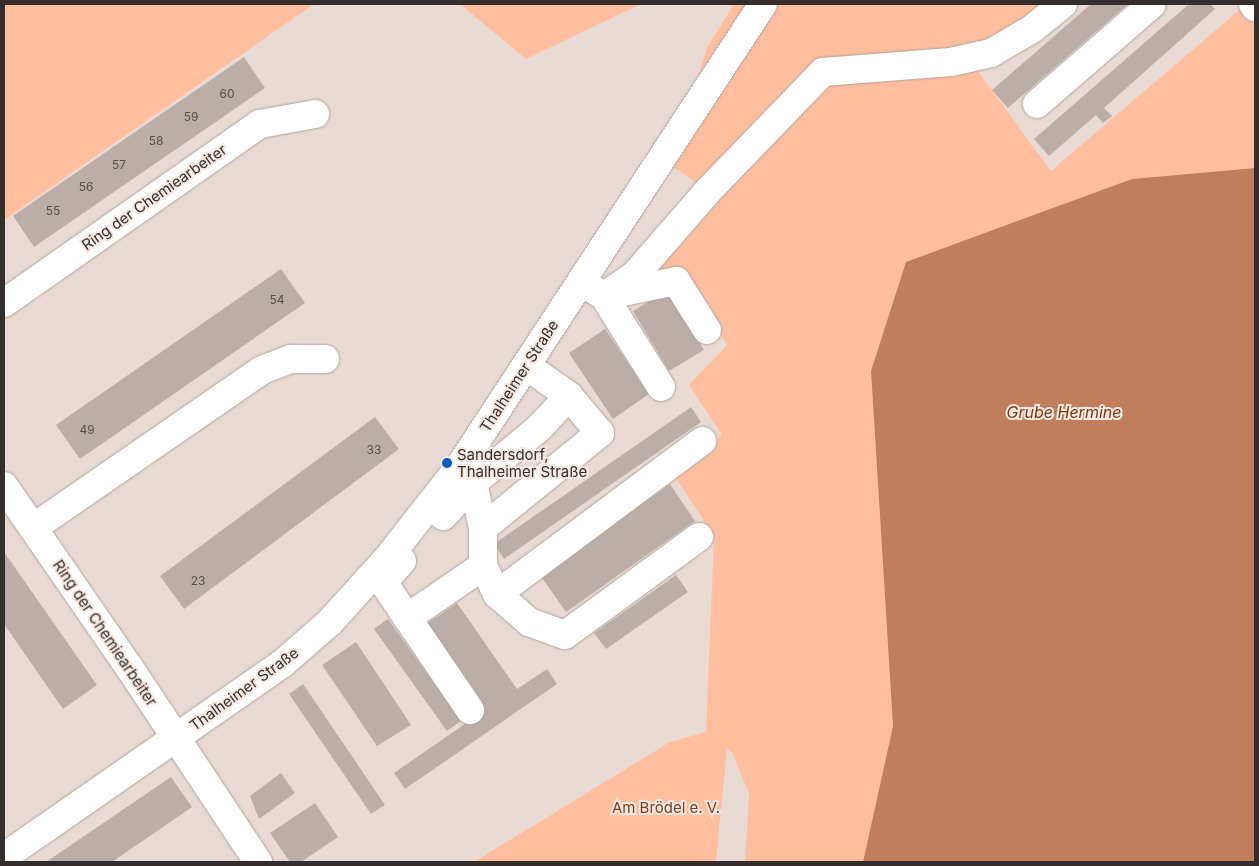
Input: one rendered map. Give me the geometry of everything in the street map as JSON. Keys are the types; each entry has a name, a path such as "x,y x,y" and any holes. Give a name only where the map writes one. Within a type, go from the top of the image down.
{"street":[{"name":"Thalheimer Straße","path":"4,857 283,663 330,622 467,475 527,366 763,4"},
{"path":"604,296 635,275 708,191 823,72 951,62 991,53 1032,29 1063,4"},
{"path":"1037,104 1152,4"},
{"name":"Ring der Chemiearbeiter","path":"4,303 260,124 315,114"},
{"path":"604,296 676,281 707,330"},
{"path":"581,282 604,296 661,387"},
{"path":"32,528 262,370 291,359 325,359"},
{"path":"483,528 600,434 569,396 527,366"},
{"path":"470,710 383,582 467,475 539,428 569,396"},
{"path":"497,594 702,441"},
{"path":"467,475 483,528 483,566 497,594 529,622 565,635 699,537"},
{"name":"Ring der Chemiearbeiter","path":"4,486 138,681 175,739"},
{"path":"407,618 483,566"},
{"name":"Thalheimer Straße","path":"175,739 258,862"}],"green space":[{"path":"4,4 314,4 4,220"},
{"path":"460,4 641,4 526,59"},
{"name":"Am Brödel e. V.","path":"734,4 1057,4 972,63 1051,171 1245,5 1255,16 1255,168 1132,179 871,371 893,726 863,862 745,862 749,794 732,752 727,749 716,862 474,862 670,742 706,732 714,536 675,477 722,435 689,385 727,345 683,273 638,279 701,187 670,164 707,48"}],"water":[{"name":"Grube Hermine","path":"1255,168 1255,862 863,862 893,726 871,371 906,262 1132,179"}],"building":[{"path":"1091,4 1128,4 1008,108 992,90"},
{"path":"1189,4 1210,4 1215,9 1104,108 1112,116 1103,123 1096,115 1049,156 1034,139"},
{"path":"244,57 265,88 34,247 13,216"},
{"path":"281,269 305,303 80,459 56,425"},
{"path":"668,290 704,350 669,371 633,311"},
{"path":"605,329 649,394 613,419 569,353"},
{"path":"691,407 701,422 504,559 494,544"},
{"path":"375,417 399,449 184,609 160,576"},
{"path":"670,484 695,521 566,612 540,575"},
{"path":"4,552 97,685 63,709 4,624"},
{"path":"676,575 688,592 606,649 594,633"},
{"path":"457,603 517,689 547,669 557,684 405,789 394,773 485,710 425,625"},
{"path":"388,619 461,721 447,731 374,629"},
{"path":"356,642 411,725 377,746 322,665"},
{"path":"303,684 385,805 371,814 289,694"},
{"path":"281,773 295,793 259,819 250,796"},
{"path":"171,777 192,807 112,862 46,862"},
{"path":"315,803 338,837 301,862 290,862 270,833"}],"place":[{"name":"Sandersdorf, Thalheimer Straße","path":"447,463"}]}
